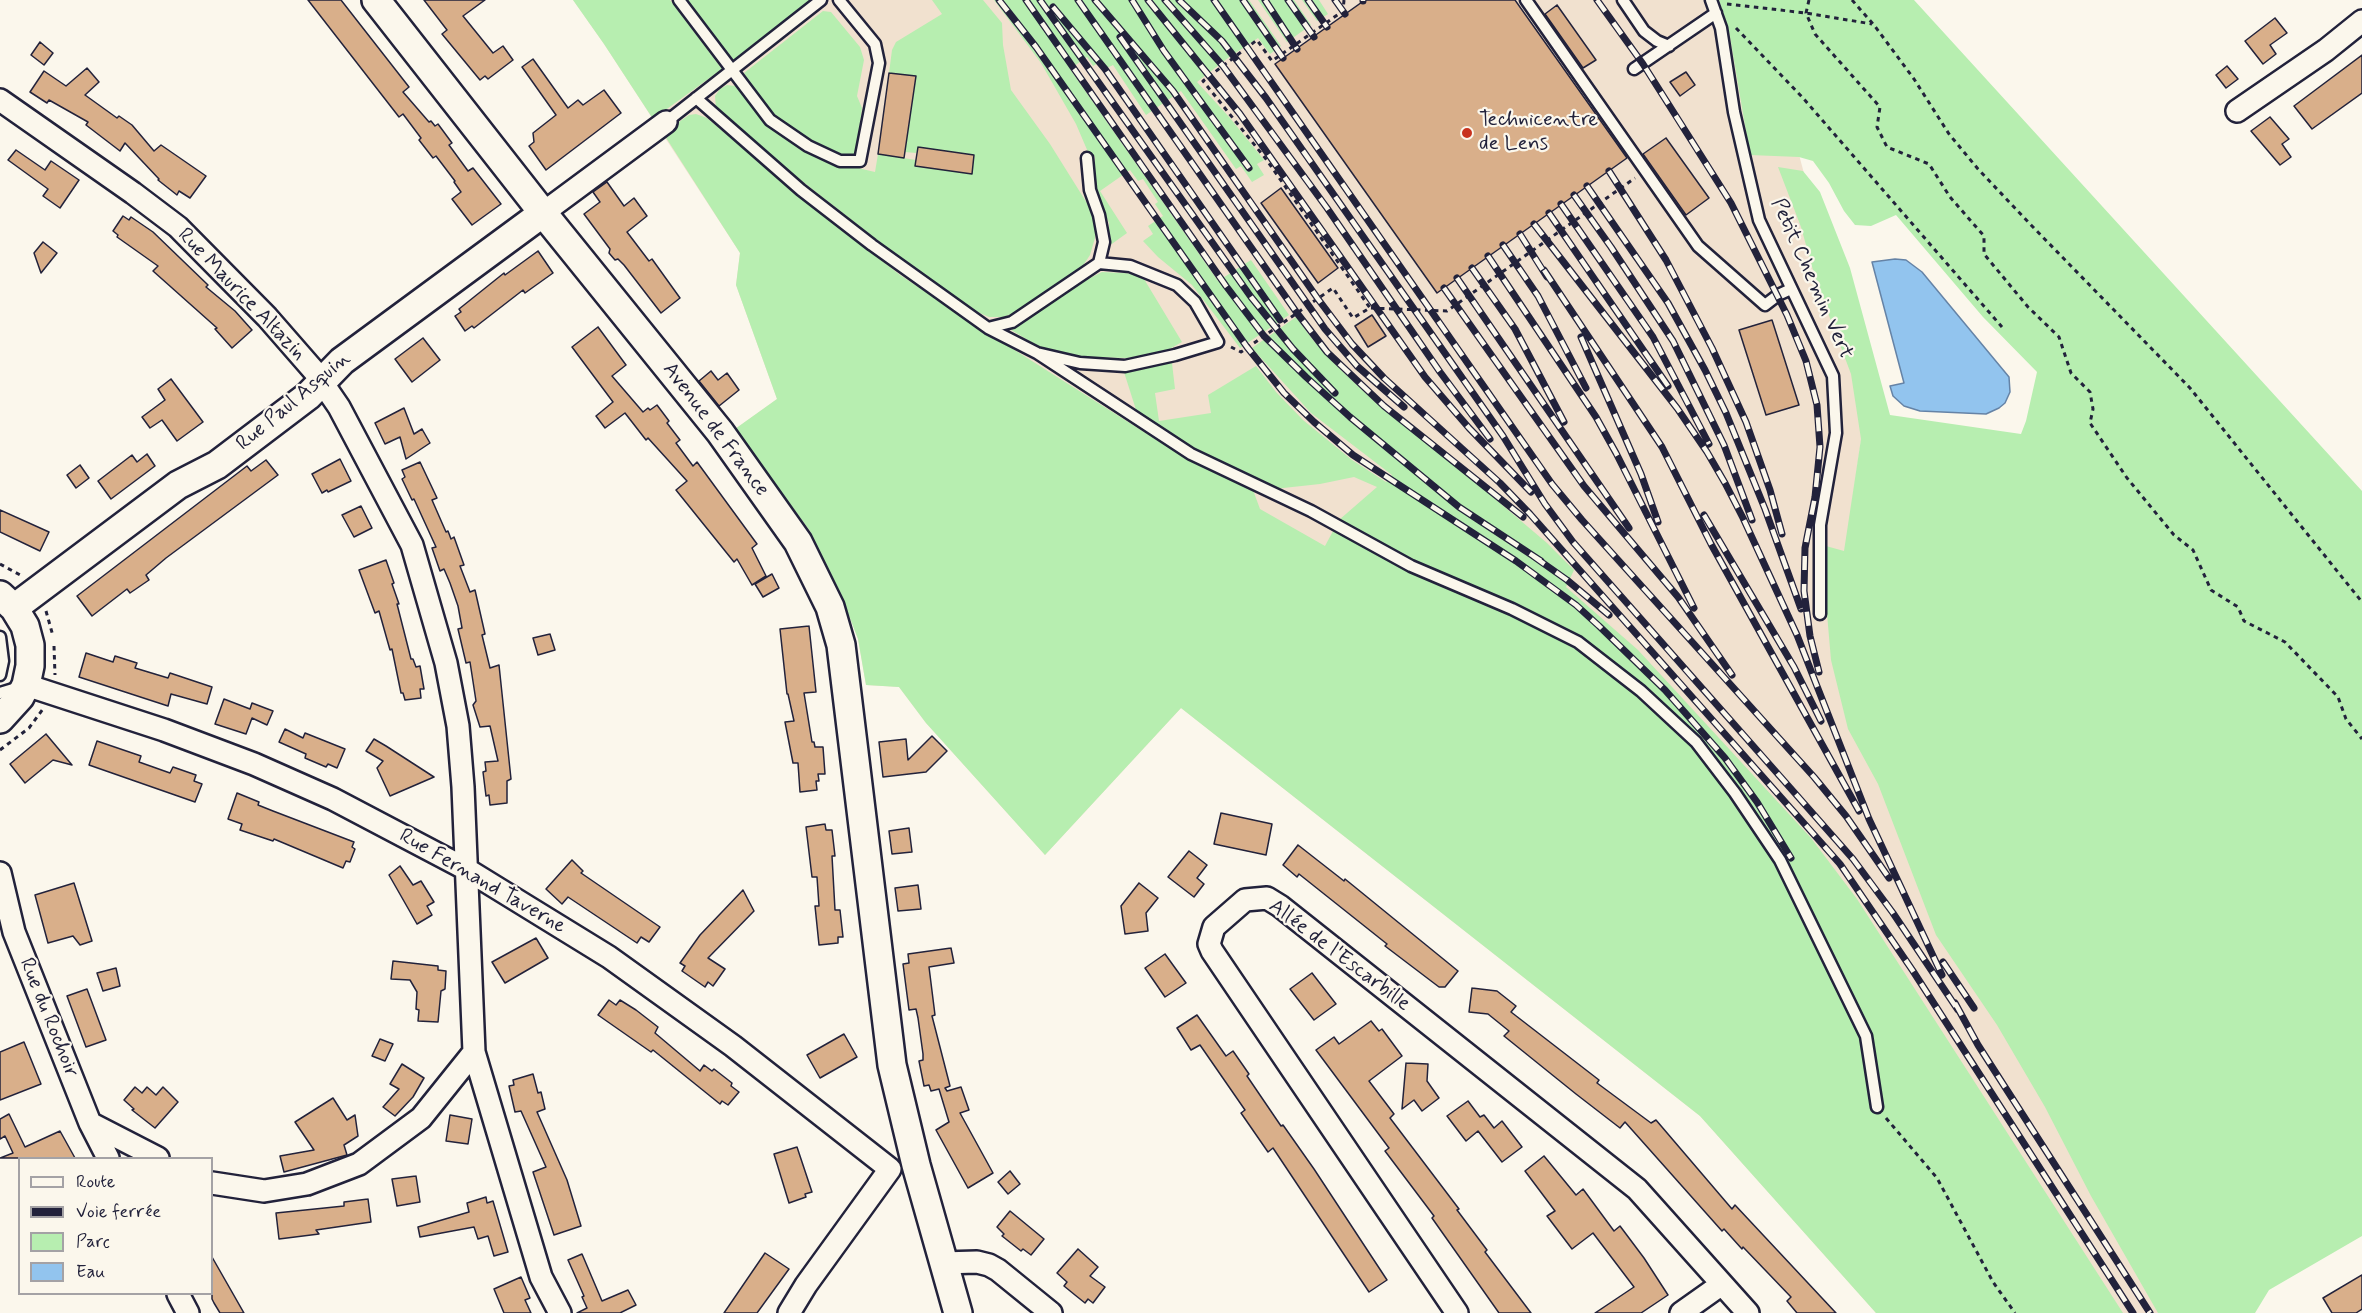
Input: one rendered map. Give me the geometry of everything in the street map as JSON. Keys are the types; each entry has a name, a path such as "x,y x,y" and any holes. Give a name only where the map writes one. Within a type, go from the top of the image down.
{"street":[{"name":"Avenue de France","path":"376,0 543,213 720,432 798,542 830,607 841,645 903,1167 942,1263 958,1313"},
{"path":"2237,111 2326,50 2362,21"},
{"name":"Rue Maurice Altazin","path":"0,100 178,227 267,317 322,381 353,430 412,546 446,663 458,726 474,1052 542,1277 560,1313"},
{"path":"543,213 666,122"},
{"name":"Rue Paul Asquin","path":"7,602 178,485 217,465 308,396 342,361 543,213"},
{"path":"0,719 12,707 26,685 30,666 30,645 25,626 7,602"},
{"name":"Rue Fernand Taverne","path":"26,685 164,730 254,764 333,799 466,869 609,957 903,1167"},
{"name":"Rue du Rochoir","path":"0,873 14,932 90,1123 107,1157"},
{"name":"Allée de l'Escarbille","path":"1457,1313 1212,951 1209,944 1214,927 1245,900 1267,898 1280,906 1637,1189 1748,1313"},
{"path":"213,1183 264,1191 307,1184 358,1164 421,1118 474,1052"},
{"path":"90,1123 156,1157"},
{"path":"789,1313 806,1285 903,1167"},
{"path":"942,1263 977,1262 989,1265 1051,1313"},
{"path":"1681,1313 1722,1284"},
{"path":"179,1295 188,1313"}],"lane":[{"path":"679,0 770,120 808,146 840,161 860,161 879,63 875,44 839,0"},
{"path":"666,122 821,0"},
{"path":"1526,0 1698,246 1766,305 1778,295 1791,289"},
{"path":"1623,0 1644,31 1657,41 1669,46"},
{"path":"1634,69 1669,46 1713,5"},
{"name":"Petit Chemin Vert","path":"1713,5 1721,28 1734,112 1759,220 1833,376 1836,433 1820,525 1820,614"},
{"path":"696,98 810,197 872,245 988,328 1037,353 1191,454 1311,511 1411,566 1512,609 1578,642 1641,691 1696,742 1735,793 1780,860 1866,1036 1877,1107"},
{"path":"1087,158 1090,190 1099,215 1104,242 1099,263"},
{"path":"988,328 1012,322 1099,263 1130,266 1155,274 1177,285 1195,302 1218,342 1175,356 1125,366 1080,363 1037,353"},
{"path":"0,637 3,661 0,675"},
{"path":"0,693 26,685"}],"path":[{"path":"1344,0 1343,11 1272,61 1257,40 1203,81 1266,159 1370,308"},
{"path":"1809,0 1806,13 1815,34 1880,107 1877,127 1887,147 1929,164 1950,197 1984,236 1984,254 2028,307 2059,337 2071,373 2090,392 2093,409 2090,423 2127,478 2174,535 2193,550 2211,590 2238,607 2244,621 2285,642 2338,697 2346,719 2362,739"},
{"path":"1852,0 1874,25 1914,79 1948,134 2031,225 2190,388 2362,602"},
{"path":"1713,5 1806,13 1874,25"},
{"path":"1713,5 1803,98 2002,327"},
{"path":"1218,342 1241,352 1333,288 1353,318 1370,308 1447,311 1644,171"},
{"path":"0,575 4,566"},
{"path":"0,741 4,748"},
{"path":"1877,1107 1937,1178 1993,1282 2015,1313"}],"shaded area":[{"path":"573,0 1711,0 1780,83 1866,407 1848,530 2221,1313 1876,1313 1700,1116 1181,708 1045,855 926,723 899,687 866,685 858,639 840,592 810,531 735,429 777,399 736,285 740,253"}],"green space":[{"path":"573,0 670,0 722,69 653,119"},
{"path":"686,0 814,0 735,62"},
{"path":"932,0 983,0 1002,23 1003,45 1011,90 1050,144 1095,216 1095,238 1090,255 1082,267 1017,312 1003,317 989,317 975,311 905,262 760,148 716,109 715,96 720,89 727,85 735,86 768,122 845,165 875,172 878,154 916,160 915,166 971,174 974,155 918,147 916,153 905,152 916,76 889,73 892,50 896,42 942,14"},
{"path":"994,0 1249,0 1281,46 1270,54 1258,38 1197,82 1264,160 1257,164 1264,175 1252,182 1241,166 1236,169 1181,91 1146,115 1113,65 1107,68 1102,61 1093,66 1087,57 1070,69 1218,281 1251,260 1289,315 1240,348 1192,285 1158,257 1143,241 1153,234 1148,226 1163,216 1155,204 1158,202 1143,179 1138,181 1130,170 1100,191 1127,233 1109,246 1109,223 1093,187 1095,157 1088,152 1076,124 1041,63"},
{"path":"1258,0 1294,0 1311,25 1287,42"},
{"path":"1302,0 1319,0 1328,14 1317,21"},
{"path":"1719,0 1914,0 2362,491 2362,1236 2269,1290 2255,1313 2158,1313 2091,1196 2045,1107 1997,1025 1936,935 1878,784 1848,729 1831,660 1826,602 1826,546 1844,551 1861,439 1851,374 1816,281 1801,227 1778,167 1803,171 1820,192 1850,268 1890,415 2021,434 2037,372 1983,317 1896,215 1871,226 1855,225 1813,161 1799,157 1750,155 1729,31"},
{"path":"823,11 831,12 860,47 864,60 857,96 862,108 856,154 838,154 807,139 774,114 753,90 744,73"},
{"path":"696,114 707,118 802,198 900,275 1185,458 1253,490 1260,509 1325,546 1339,520 1377,487 1354,477 1320,484 1274,489 1204,454 1138,416 1123,369 1172,363 1175,389 1155,393 1159,421 1211,413 1208,395 1256,366 1276,392 1303,420 1352,460 1386,482 1392,475 1311,413 1252,348 1296,317 1313,340 1375,402 1475,482 1547,543 1574,570 1566,587 1638,650 1811,838 1857,899 2123,1313 1876,1313 1700,1116 1181,708 1045,855 926,723 899,687 866,685 858,639 840,592 810,531 735,429 777,399 736,285 740,253 663,133 689,115","holes":["1595,651 1698,739 1745,800 1694,745 1639,695 1591,659"]},
{"path":"1102,272 1141,274 1182,342 1166,351 1127,358 1085,357 1043,349 1011,330 1076,285"}],"water":[{"path":"1906,260 1922,272 2009,377 2010,392 2005,403 1999,408 1986,414 1920,411 1904,406 1893,396 1890,386 1904,383 1872,262"}],"building":[{"path":"308,0 341,0 409,87 403,92 429,122 431,121 435,126 438,124 452,143 449,145 468,171 473,168 501,204 472,225 452,199 461,192 455,181 436,156 433,158 419,140 421,138 403,114 399,117"},
{"path":"424,0 485,0 463,16 493,53 503,46 513,60 488,79 485,76 480,80 442,34 447,30"},
{"name":"Technicentre de Lens","path":"1365,0 1515,0 1627,158 1437,293 1275,64"},
{"path":"1557,5 1596,60 1583,68 1545,14"},
{"path":"2275,18 2287,33 2270,45 2276,54 2263,64 2245,41"},
{"path":"40,42 53,53 44,65 31,55"},
{"path":"2362,55 2362,93 2312,129 2294,106"},
{"path":"533,59 568,108 578,100 583,105 604,90 621,113 546,170 529,146 534,142 533,133 556,115 522,67"},
{"path":"2227,66 2238,79 2226,88 2216,75"},
{"path":"87,68 99,82 85,95 117,118 119,116 132,125 154,151 161,145 206,176 190,198 179,191 177,195 158,180 125,143 120,151 86,125 88,122 49,100 47,103 30,92 44,71 66,86"},
{"path":"1686,72 1695,85 1680,96 1670,82"},
{"path":"889,73 916,76 904,158 878,154"},
{"path":"2270,117 2289,139 2282,144 2291,157 2280,165 2251,131"},
{"path":"1666,138 1709,198 1686,215 1643,154"},
{"path":"918,147 974,155 972,174 915,166"},
{"path":"16,150 45,170 51,161 79,180 60,208 43,196 48,189 8,160"},
{"path":"607,182 624,206 634,198 647,216 627,232 649,261 652,259 680,298 661,313 624,265 609,253 610,249 584,214 600,202 593,192"},
{"path":"1281,188 1338,268 1318,283 1261,203"},
{"path":"123,216 129,220 131,217 153,232 208,285 206,287 235,311 252,330 232,348 215,329 217,328 153,271 158,266 117,237 118,235 113,231"},
{"path":"43,242 57,253 41,273 34,253"},
{"path":"538,251 553,273 525,293 523,290 474,328 472,326 465,331 455,316 461,312 459,309 504,273 505,275"},
{"path":"1372,315 1386,336 1368,347 1355,326"},
{"path":"1772,320 1799,405 1766,415 1739,330"},
{"path":"598,327 626,365 612,376 643,412 657,405 680,440 676,443 693,466 697,462 757,544 752,548 766,576 752,585 737,559 734,562 676,490 687,481 648,438 646,440 625,413 605,428 596,416 613,402 572,347"},
{"path":"423,338 440,360 412,382 395,359"},
{"path":"711,371 718,380 727,373 739,390 719,406 699,381"},
{"path":"171,379 203,422 177,441 162,420 150,428 142,417 165,400 158,389"},
{"path":"404,408 414,434 422,429 430,443 406,459 400,437 385,444 375,423"},
{"path":"147,454 155,466 111,499 98,481 132,455 137,462"},
{"path":"340,459 351,481 322,493 312,474"},
{"path":"266,460 278,475 166,558 146,575 149,580 130,593 127,589 92,616 77,596 247,466 251,471"},
{"path":"420,462 437,498 432,500 446,532 448,531 451,539 454,537 464,565 460,566 470,592 475,590 490,668 499,665 511,779 507,781 507,803 490,805 489,795 486,796 483,772 486,771 485,762 498,761 490,726 480,727 473,705 476,701 470,662 466,663 458,629 462,628 458,606 450,583 444,569 440,571 432,548 436,547 402,479 405,477 402,470"},
{"path":"80,465 89,478 76,488 67,475"},
{"path":"361,506 372,528 354,537 342,515"},
{"path":"0,510 49,532 40,551 0,532"},
{"path":"386,560 394,583 392,584 399,604 397,604 411,659 416,667 420,666 424,689 420,689 421,698 405,700 401,693 392,649 390,650 379,611 375,613 359,570"},
{"path":"772,574 779,588 763,597 755,584"},
{"path":"809,626 816,692 804,693 812,742 815,747 823,747 825,774 818,774 817,790 800,792 798,763 793,763 785,722 794,721 787,694 780,629"},
{"path":"550,634 555,650 538,655 533,638"},
{"path":"86,653 113,662 115,656 137,663 135,668 168,678 170,673 212,687 207,704 171,694 168,706 79,677"},
{"path":"224,699 250,709 252,703 273,711 267,725 252,718 246,734 215,724"},
{"path":"285,729 303,738 305,733 345,749 337,768 328,764 326,767 305,758 306,754 279,742"},
{"path":"46,734 72,765 53,760 25,783 10,764"},
{"path":"932,736 947,751 926,772 883,777 879,742 906,739 908,760"},
{"path":"374,739 434,777 390,796 377,768 383,761 366,751"},
{"path":"97,741 141,756 139,762 170,773 173,767 196,775 194,781 202,784 195,802 89,765"},
{"path":"237,793 259,802 258,805 354,842 352,847 355,849 350,862 346,861 343,868 274,839 273,841 240,830 242,824 228,819"},
{"path":"1221,813 1272,824 1266,855 1214,844"},
{"path":"825,824 826,830 832,830 835,856 832,856 835,910 840,910 843,937 838,937 838,943 819,945 815,906 819,906 817,877 812,877 806,827"},
{"path":"909,828 912,852 892,854 889,831"},
{"path":"1298,845 1344,881 1345,879 1458,971 1445,987 1439,987 1385,946 1387,944 1299,874 1297,877 1283,865"},
{"path":"1189,851 1207,865 1197,878 1204,884 1194,897 1168,877"},
{"path":"572,860 583,871 581,873 660,927 649,942 641,937 637,943 568,897 562,904 546,889"},
{"path":"400,866 413,885 421,881 434,902 427,906 432,915 417,924 389,875"},
{"path":"74,883 92,941 80,945 73,936 48,943 35,895"},
{"path":"1139,883 1158,898 1146,913 1148,931 1125,934 1121,906"},
{"path":"918,885 921,909 898,911 895,888"},
{"path":"743,890 754,911 708,958 725,969 713,986 708,982 705,987 682,971 685,966 680,963 700,935"},
{"path":"536,938 548,958 505,983 492,962"},
{"path":"951,948 954,963 929,967 935,1015 932,1016 950,1086 945,1088 947,1091 961,1087 969,1110 960,1113 993,1173 968,1188 936,1130 949,1122 939,1089 931,1091 929,1085 924,1086 919,1061 923,1060 923,1054 918,1018 916,1009 909,1010 903,964 909,963 908,954"},
{"path":"1165,954 1186,983 1165,997 1145,968"},
{"path":"393,961 438,966 438,970 446,971 445,989 441,991 438,1022 418,1021 417,992 410,980 391,979"},
{"path":"116,968 120,986 103,991 97,973"},
{"path":"1312,973 1336,1004 1314,1020 1290,989"},
{"path":"1472,988 1497,991 1516,1006 1511,1012 1599,1080 1597,1083 1651,1123 1656,1120 1732,1209 1735,1205 1836,1313 1797,1313 1787,1301 1791,1297 1743,1247 1742,1249 1724,1229 1722,1231 1625,1122 1620,1128 1576,1094 1504,1036 1509,1031 1488,1014 1469,1012"},
{"path":"87,989 106,1040 86,1047 67,996"},
{"path":"609,1000 616,1005 620,1000 636,1010 658,1027 655,1033 700,1071 704,1065 712,1071 714,1069 732,1083 731,1086 739,1092 728,1105 722,1101 720,1104 653,1050 651,1052 598,1015"},
{"path":"1197,1015 1226,1056 1233,1051 1249,1074 1247,1076 1314,1169 1387,1280 1369,1292 1273,1148 1268,1152 1241,1113 1245,1110 1200,1045 1191,1050 1177,1028"},
{"path":"1371,1021 1379,1031 1382,1029 1402,1056 1369,1081 1394,1114 1390,1118 1459,1209 1457,1210 1487,1250 1485,1252 1531,1313 1499,1313 1432,1218 1434,1216 1385,1151 1389,1148 1316,1050 1334,1037 1339,1044"},
{"path":"844,1034 857,1057 820,1078 807,1055"},
{"path":"380,1039 393,1044 385,1061 372,1056"},
{"path":"24,1042 41,1084 0,1100 0,1052"},
{"path":"1406,1063 1428,1064 1427,1081 1439,1098 1422,1111 1414,1100 1402,1109"},
{"path":"402,1064 424,1078 413,1097 395,1116 383,1107 399,1089 390,1084"},
{"path":"533,1074 545,1109 537,1112 567,1180 581,1226 554,1235 533,1172 546,1167 521,1111 515,1112 509,1086 514,1085 513,1080"},
{"path":"135,1087 142,1093 147,1087 156,1095 163,1087 178,1102 155,1128 132,1110 134,1109 124,1100"},
{"path":"333,1098 347,1120 355,1115 358,1136 344,1145 347,1155 284,1172 280,1156 314,1150 295,1122"},
{"path":"1468,1101 1480,1117 1484,1115 1494,1128 1502,1121 1522,1147 1502,1162 1478,1131 1466,1141 1447,1116"},
{"path":"9,1114 25,1147 60,1131 74,1157 0,1158 13,1153 5,1136 0,1139 0,1119"},
{"path":"450,1115 472,1119 468,1144 446,1141"},
{"path":"797,1147 812,1192 805,1194 806,1197 789,1203 774,1154"},
{"path":"1544,1156 1576,1195 1583,1189 1614,1231 1620,1226 1668,1295 1641,1313 1595,1313 1634,1287 1593,1233 1572,1249 1547,1216 1555,1211 1525,1171"},
{"path":"1010,1171 1020,1184 1008,1194 998,1182"},
{"path":"416,1176 420,1202 397,1206 392,1179"},
{"path":"486,1197 487,1203 493,1201 508,1252 494,1256 488,1236 478,1239 474,1227 420,1237 418,1227 469,1212 467,1203"},
{"path":"368,1199 371,1222 316,1230 319,1234 279,1239 276,1213 344,1206 344,1202"},
{"path":"1010,1211 1044,1239 1031,1255 1023,1249 1021,1251 1002,1236 1004,1234 997,1227"},
{"path":"1078,1249 1098,1267 1090,1276 1105,1287 1093,1303 1088,1299 1085,1303 1064,1286 1067,1282 1057,1273"},
{"path":"765,1253 789,1269 757,1313 724,1313"},
{"path":"582,1254 602,1301 628,1290 636,1305 620,1313 577,1313 587,1308 568,1260"},
{"path":"213,1259 244,1313 220,1313 212,1299"},
{"path":"2362,1275 2362,1309 2356,1313 2332,1313 2323,1298"},
{"path":"521,1277 530,1298 525,1300 531,1313 504,1313 494,1289"}],"railway":[{"path":"999,0 1036,47 1247,347 1284,393 1353,455 1516,561 1576,605 1599,626 1665,690 1725,758 1757,802 1791,858"},
{"path":"1026,0 1226,286 1264,336 1350,417 1459,507 1541,561"},
{"path":"1040,0 1251,297 1293,349 1335,393"},
{"path":"1078,0 1297,313 1327,352 1384,406 1523,517"},
{"path":"1095,0 1173,91 1352,344 1384,378 1500,483 1530,514 1840,864 1913,971 2133,1313"},
{"path":"1132,0 1164,51 1249,168"},
{"path":"1148,0 1240,114 1425,377 1469,428 1531,492"},
{"path":"1165,0 1223,66 1327,208 1440,372 1490,439"},
{"path":"1179,0 1222,41 1266,98 1503,436 1545,504 1573,542 1853,859 1893,913 1958,1010"},
{"path":"1214,0 1552,484 1814,777 1846,816 1889,878"},
{"path":"1243,0 1283,58"},
{"path":"1265,0 1297,49"},
{"path":"1288,0 1314,37"},
{"path":"1308,0 1327,27"},
{"path":"1335,0 1345,14"},
{"path":"1597,0 1643,64 1731,203 1787,315 1806,361 1817,405 1820,447 1815,497 1805,548 1804,591 1810,636 1819,672"},
{"path":"1053,7 1105,69 1280,320"},
{"path":"1120,37 1325,329 1357,366 1404,407"},
{"path":"1609,171 1666,260 1712,348 1746,422 1770,490 1782,534"},
{"path":"1587,186 1668,303 1705,370 1726,413 1765,509 1801,609"},
{"path":"1574,195 1673,341 1724,445 1752,520"},
{"path":"1561,204 1653,337 1709,444"},
{"path":"1549,213 1668,386"},
{"path":"1534,224 1677,408 1725,483 1797,635 1869,819 1942,975"},
{"path":"1520,234 1547,277"},
{"path":"1503,245 1538,296 1586,388"},
{"path":"1488,256 1596,417 1694,608"},
{"path":"1472,268 1515,329 1564,422"},
{"path":"1544,270 1662,447 1711,544 1859,811"},
{"path":"1457,278 1629,528"},
{"path":"1444,288 1584,486 1678,597 1732,675"},
{"path":"1581,337 1641,474 1658,522"},
{"path":"1704,515 1794,667 1821,721"},
{"path":"1533,556 1567,580 1609,615"},
{"path":"1943,962 1974,1008"},
{"path":"1955,1003 1978,1045 2150,1313"}],"place":[{"name":"Technicentre de Lens","path":"1467,133"}]}
